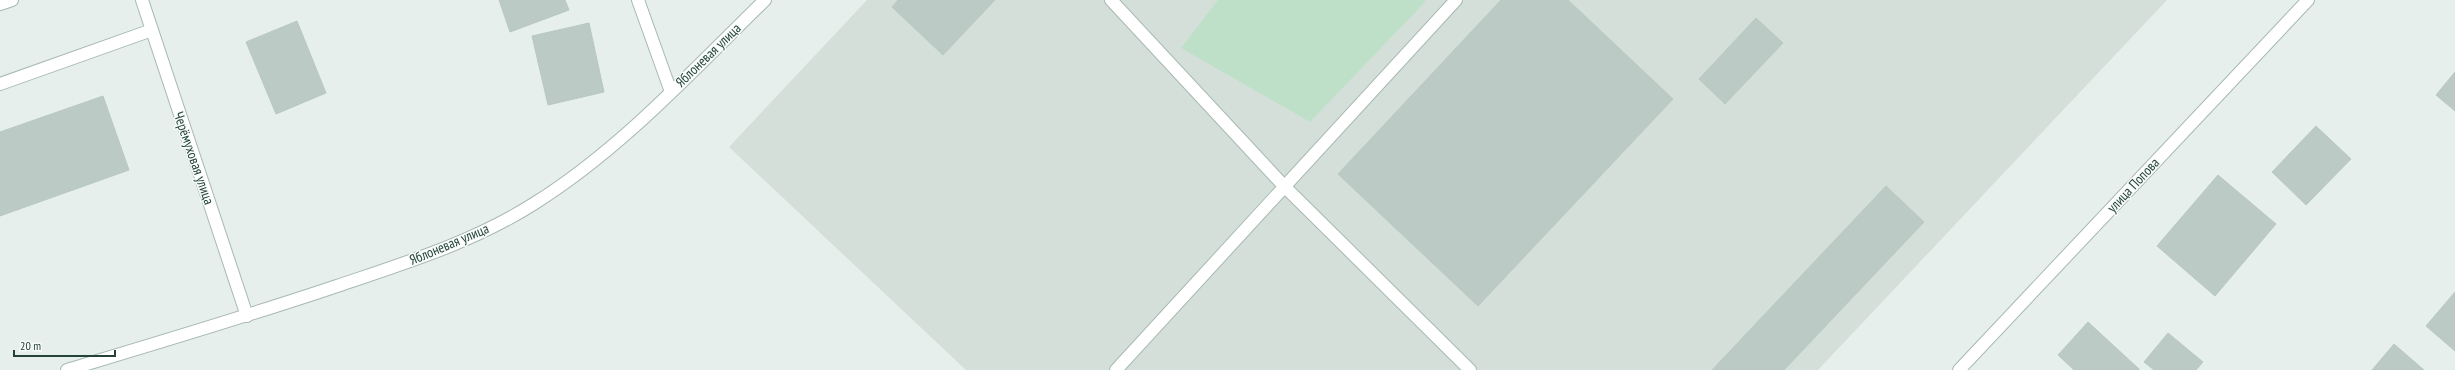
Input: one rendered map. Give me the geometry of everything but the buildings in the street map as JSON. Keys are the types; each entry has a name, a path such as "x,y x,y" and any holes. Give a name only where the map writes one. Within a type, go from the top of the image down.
{"street":[{"path":"0,4 12,0"},
{"name":"Черёмуховая улица","path":"142,0 247,316"},
{"path":"638,0 671,92"},
{"name":"Яблоневая улица","path":"67,370 247,316 420,258 476,235 535,203 599,157 671,92 765,0"},
{"path":"1111,0 1284,186 1470,370"},
{"path":"1116,370 1456,0"},
{"name":"улица Попова","path":"1958,370 2308,0"},
{"path":"0,84 152,30"}],"shaded area":[{"path":"867,0 2167,0 1818,370 966,370 729,147"}],"green space":[{"path":"1218,0 1426,1 1310,122 1181,48"}]}
